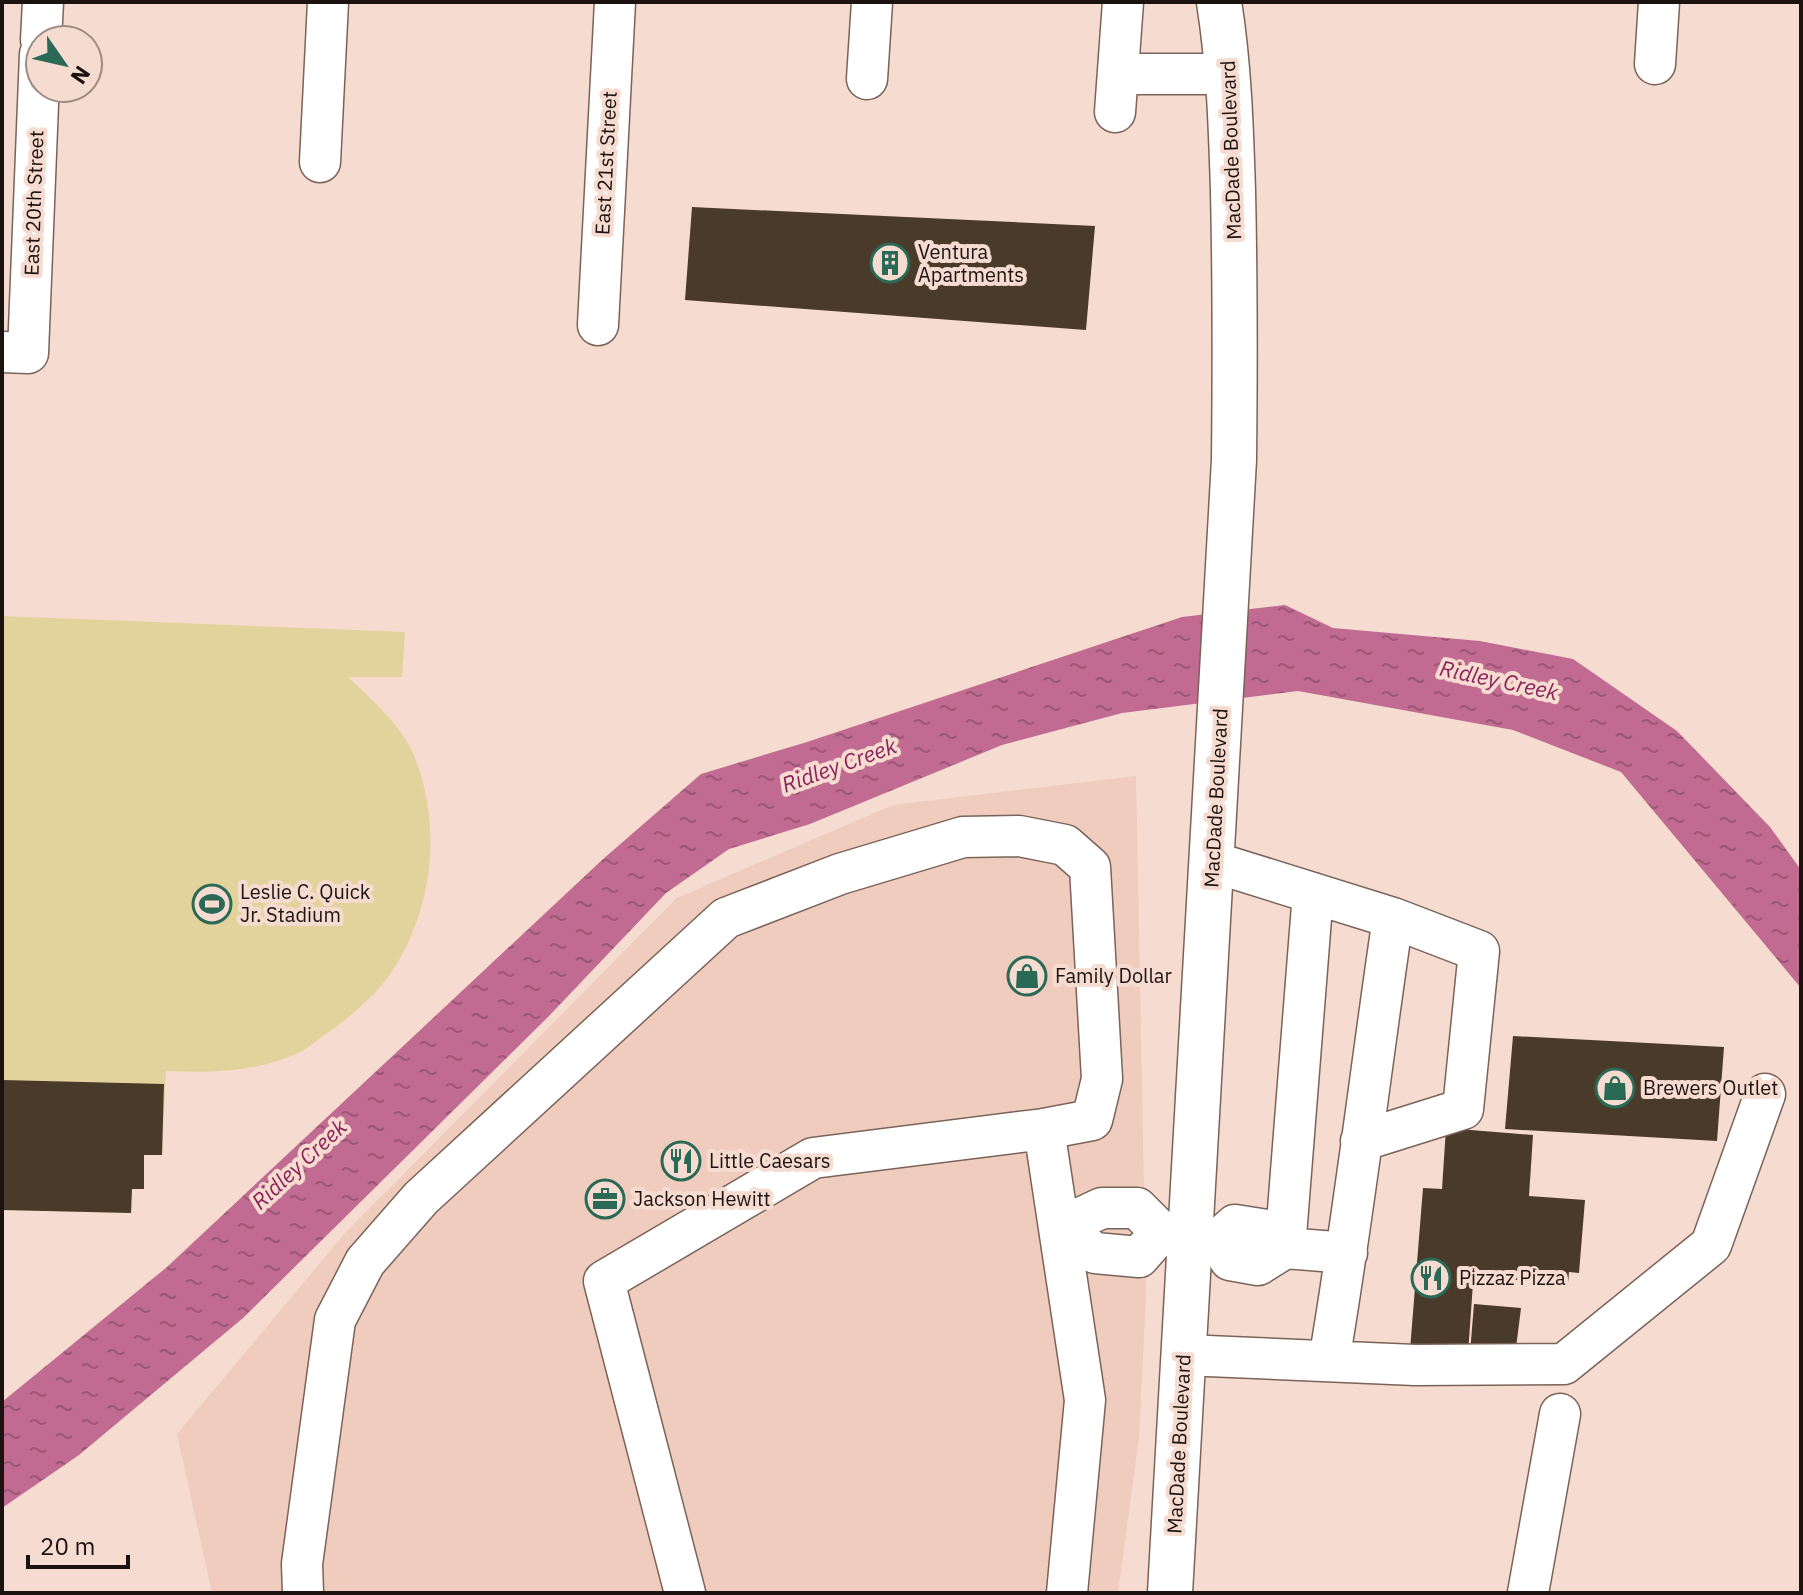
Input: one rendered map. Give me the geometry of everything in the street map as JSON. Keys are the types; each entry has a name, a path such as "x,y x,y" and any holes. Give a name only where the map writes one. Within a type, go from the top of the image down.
{"main road":[{"name":"MacDade Boulevard","path":"1170,1593 1231,516 1236,310 1228,74 1219,2"}],"street":[{"path":"42,24 43,2"},
{"path":"320,162 328,2"},
{"name":"East 21st Street","path":"598,325 615,2"},
{"path":"867,79 872,2"},
{"path":"1123,2 1117,93 1228,74"},
{"path":"1655,64 1659,2"},
{"name":"East 20th Street","path":"15,352 36,104"},
{"path":"303,1593 302,1564 335,1320 365,1262 421,1198 726,918 840,874 963,837 1019,836 1065,845 1090,867 1102,1079 1092,1120 1044,1129 813,1158 604,1281 685,1593"},
{"path":"1213,862 1393,918 1479,951 1463,1109 1361,1141"},
{"path":"1285,1248 1313,893"},
{"path":"1329,1361 1393,918"},
{"path":"1184,1355 1415,1365 1564,1364 1711,1245 1765,1094"},
{"path":"1044,1129 1085,1400 1067,1593"},
{"path":"1059,1228 1102,1208 1137,1208 1230,1260 1258,1265 1285,1248 1347,1253"},
{"path":"1528,1593 1560,1414"}],"shaded area":[{"name":"Leslie C. Quick Jr. Stadium","path":"2,616 405,632 402,677 348,677 399,730 412,751 422,778 428,807 429,865 425,893 406,948 391,973 370,997 345,1020 302,1051 250,1068 166,1071 162,1155 144,1155 144,1189 132,1189 131,1213 2,1210"},
{"path":"1136,776 1146,1297 1139,1437 1118,1593 212,1593 177,1434 345,1233 677,898 893,805"}],"water":[{"name":"Ridley Creek","path":"1285,605 1333,628 1480,641 1573,659 1677,731 1770,827 1801,870 1801,988 1621,772 1513,730 1298,691 1122,713 1002,745 810,824 729,849 666,893 548,1017 243,1318 79,1455 2,1508 2,1402 167,1267 602,860 701,774 807,742 1182,617"}],"building":[{"name":"Ventura Apartments","path":"692,207 1095,226 1086,330 685,300"},
{"name":"Brewers Outlet","path":"1513,1036 1724,1047 1717,1141 1505,1129"},
{"path":"2,1080 164,1084 162,1155 144,1155 144,1189 132,1189 131,1213 2,1210"},
{"path":"1446,1128 1533,1135 1529,1196 1585,1200 1579,1273 1569,1272 1568,1284 1478,1277 1479,1269 1474,1269 1468,1354 1410,1350 1423,1188 1442,1189"},
{"path":"1474,1304 1521,1308 1515,1356 1470,1353"}],"place":[{"name":"Ventura Apartments","path":"890,263"},
{"name":"Leslie C. Quick Jr. Stadium","path":"212,904"},
{"name":"Family Dollar","path":"1027,976"},
{"name":"Brewers Outlet","path":"1615,1088"},
{"name":"Little Caesars","path":"681,1161"},
{"name":"Jackson Hewitt","path":"605,1199"},
{"name":"Pizzaz Pizza","path":"1431,1278"}]}
